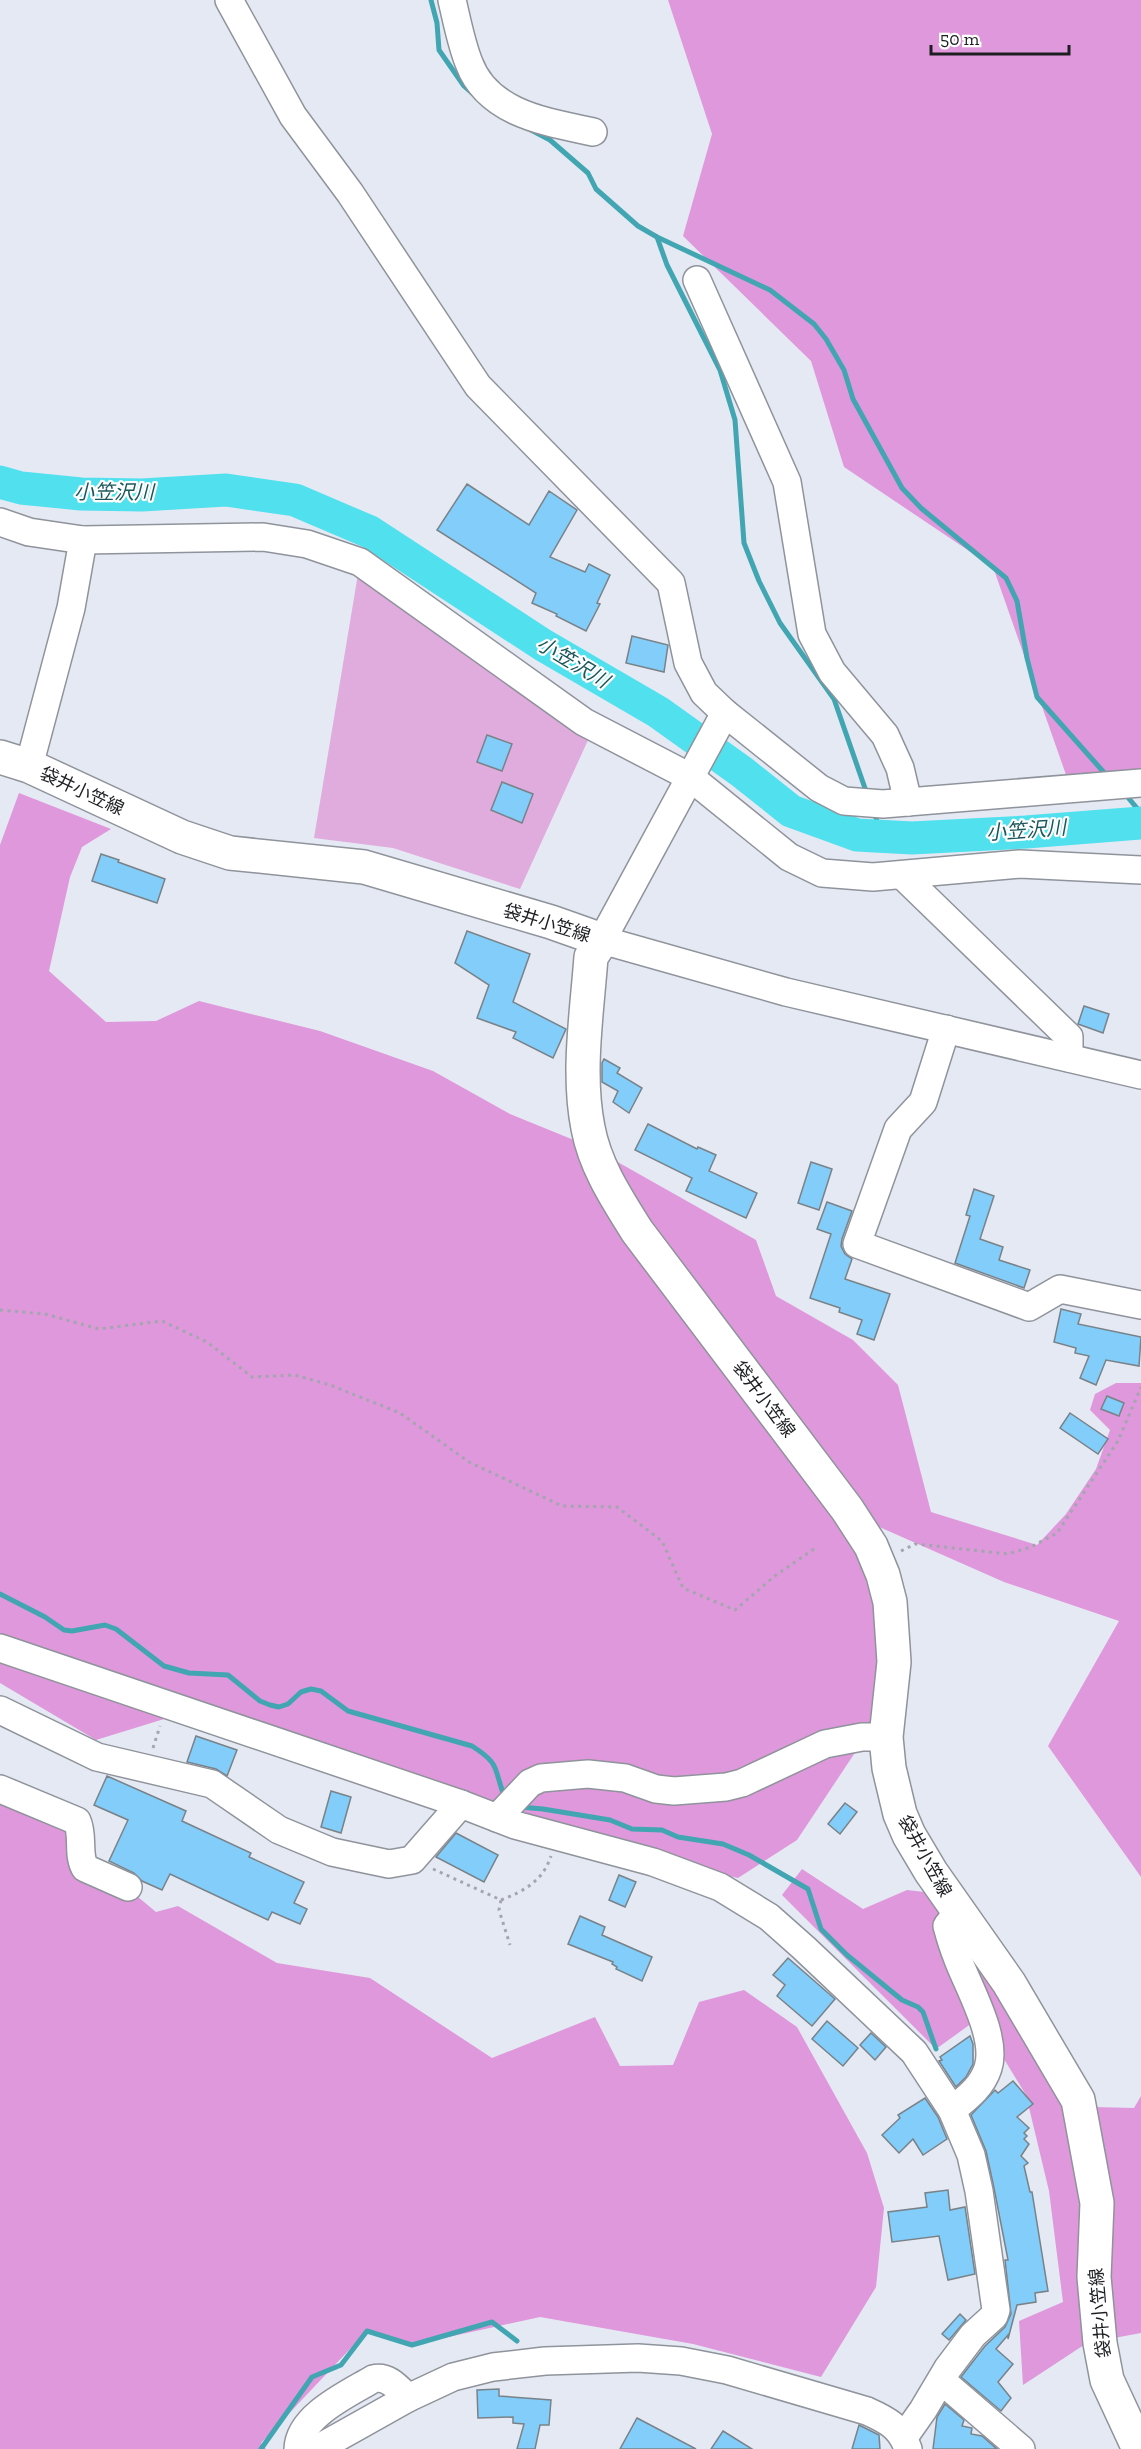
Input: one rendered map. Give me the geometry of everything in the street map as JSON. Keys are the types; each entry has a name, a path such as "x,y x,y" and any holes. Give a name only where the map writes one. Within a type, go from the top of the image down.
{"main road":[{"name":"袋井小笠線","path":"14,762 182,837 230,853 364,867 551,922 602,940 591,957 583,1086 588,1128 609,1186 637,1231 847,1509 877,1561 890,1602 893,1627 894,1662 886,1737 889,1768 900,1814 909,1835 957,1913 1009,1983 1078,2100 1097,2203 1094,2277 1100,2343 1107,2380 1139,2449"}],"street":[{"path":"229,0 293,116 350,193 478,386 671,583 688,663 704,693 725,713 819,788 844,801 883,804 1141,783"},
{"path":"452,0 469,64 482,86 506,106 535,119 593,132"},
{"path":"697,280 787,482 812,634 832,672 885,735 900,768 908,802"},
{"path":"0,522 29,532 83,540 244,536 307,544 332,550 360,562 584,722 690,777 789,858 822,873 873,877 1020,864 1141,870"},
{"path":"14,762 71,608 83,540"},
{"path":"725,713 602,940 786,992 1141,1075"},
{"path":"902,874 1069,1037 1069,1058"},
{"path":"946,1029 923,1102 898,1129 857,1244 1029,1307 1060,1289 1141,1305"},
{"path":"0,1648 461,1803 497,1818 653,1862 720,1887 769,1917 914,2052 952,2110 971,2155 979,2191 996,2310 994,2316 973,2335 948,2368 906,2443 889,2420 867,2411 727,2370 681,2361 596,2359 545,2361 493,2367 453,2377 408,2398 317,2449"},
{"path":"0,1710 97,1757 212,1784 279,1830 332,1852 389,1864 412,1860 461,1803"},
{"path":"497,1818 530,1783 541,1778 588,1774 625,1778 656,1789 674,1791 726,1787 825,1744 862,1737 886,1737"},
{"path":"0,1789 77,1821 81,1836 81,1862 85,1868 128,1887"},
{"path":"952,2110 975,2090 982,2080 990,2055 986,2027 955,1954 947,1926 957,1913"},
{"path":"298,2449 307,2427 321,2410 373,2379 380,2377 388,2380 408,2398"},
{"path":"942,2381 1021,2449"}],"path":[{"path":"0,1310 45,1314 99,1329 162,1321 207,1342 252,1377 295,1375 330,1385 400,1413 469,1462 562,1506 617,1507 662,1541 683,1588 735,1610 776,1575 817,1547"},
{"path":"877,1561 915,1544 1008,1554 1048,1540 1057,1533 1118,1441 1141,1387"},
{"path":"146,1767 168,1705"},
{"path":"412,1860 501,1900 527,1889 547,1869 558,1837"},
{"path":"501,1900 499,1910 510,1945"}],"shaded area":[{"path":"668,0 1141,0 1141,780 1071,789 993,567 844,467 811,361 683,236 712,134"},
{"path":"360,562 594,727 520,889 393,848 314,838"},
{"path":"19,793 111,829 82,847 70,877 49,971 106,1022 156,1021 199,1001 320,1031 433,1071 510,1114 591,1147 756,1240 776,1296 853,1340 898,1385 931,1512 1037,1545 1066,1514 1096,1469 1110,1430 1090,1410 1095,1394 1116,1383 1141,1383 1141,1877 1048,1746 1119,1621 1004,1582 868,1522 885,1664 874,1724 797,1840 738,1878 534,1834 177,1715 96,1740 0,1683 0,845"},
{"path":"0,1797 68,1824 101,1866 156,1912 178,1906 277,1963 370,1978 492,2058 595,2017 620,2066 673,2065 699,2002 744,1990 797,2027 867,2153 884,2208 876,2287 821,2377 693,2344 540,2317 412,2345 367,2331 261,2443 266,2449 0,2449"},
{"path":"802,1869 863,1909 907,1890 933,1893 1094,2107 1134,2108 1141,2096 1141,2333 1087,2343 1023,2385 1019,2321 1063,2302 1049,2191 1026,2095 979,2018 936,2049 782,1895"}],"building":[{"path":"467,484 529,525 549,491 577,510 550,557 585,572 589,564 610,575 597,603 600,604 586,631 532,603 536,593 437,530"},
{"path":"632,636 668,645 664,672 626,663"},
{"path":"487,735 512,744 502,771 477,762"},
{"path":"502,782 533,794 522,823 491,810"},
{"path":"101,854 165,879 157,903 92,881"},
{"path":"467,931 530,954 513,1002 566,1029 553,1058 513,1038 516,1032 477,1018 489,985 455,963"},
{"path":"1084,1006 1109,1014 1103,1033 1078,1024"},
{"path":"604,1059 620,1068 617,1073 642,1088 629,1113 613,1102 618,1091 602,1082"},
{"path":"648,1124 697,1149 698,1147 716,1155 709,1171 757,1193 746,1218 686,1191 692,1178 635,1150"},
{"path":"811,1162 832,1169 819,1210 798,1203"},
{"path":"974,1189 994,1196 980,1239 1003,1247 999,1260 1030,1270 1024,1288 955,1263 970,1216 966,1215"},
{"path":"827,1202 852,1211 841,1246 845,1254 852,1259 845,1279 890,1294 874,1340 857,1334 862,1320 839,1312 840,1308 810,1298 831,1234 817,1229"},
{"path":"1061,1309 1081,1314 1078,1324 1141,1337 1139,1366 1106,1360 1096,1385 1080,1378 1089,1356 1075,1353 1076,1348 1054,1342"},
{"path":"1107,1396 1124,1403 1119,1416 1101,1409"},
{"path":"1070,1413 1108,1439 1098,1454 1060,1428"},
{"path":"196,1736 237,1750 227,1776 216,1769 187,1762"},
{"path":"107,1776 186,1811 182,1821 251,1853 249,1857 304,1882 294,1903 307,1909 300,1924 272,1912 268,1920 170,1874 162,1890 109,1861 128,1820 94,1805"},
{"path":"331,1791 351,1797 341,1833 321,1827"},
{"path":"845,1803 857,1812 840,1834 828,1824"},
{"path":"456,1833 498,1855 484,1882 436,1857"},
{"path":"619,1875 636,1882 625,1907 609,1900"},
{"path":"580,1916 605,1927 602,1935 652,1957 642,1981 616,1969 613,1962 568,1944"},
{"path":"788,1958 835,1999 812,2026 777,1996 785,1985 773,1975"},
{"path":"827,2021 858,2048 843,2066 812,2039"},
{"path":"871,2033 886,2047 875,2060 860,2045"},
{"path":"970,2036 973,2044 973,2064 966,2077 956,2087 939,2061 942,2060 940,2057"},
{"path":"1013,2081 1033,2104 1017,2117 1029,2128 1024,2133 1027,2136 1024,2139 1029,2144 1021,2156 1028,2163 1024,2166 1030,2192 1032,2192 1048,2291 1035,2293 1036,2302 1017,2305 1008,2339 1008,2335 996,2349 1013,2364 998,2382 1011,2398 1001,2411 961,2377 985,2346 1005,2327 1011,2314 1005,2260 1008,2260 994,2188 986,2151 971,2115 995,2090 998,2093"},
{"path":"925,2098 938,2117 947,2139 923,2155 913,2139 899,2153 882,2135 900,2118 898,2115"},
{"path":"948,2190 950,2210 965,2207 975,2274 948,2280 939,2236 892,2242 888,2212 927,2207 925,2193"},
{"path":"960,2314 966,2320 949,2340 942,2334"},
{"path":"499,2389 499,2396 551,2400 549,2425 540,2425 535,2449 517,2449 524,2424 513,2423 513,2417 478,2418 477,2390"},
{"path":"945,2404 964,2420 962,2426 972,2428 971,2434 982,2436 997,2449 933,2449 937,2417"},
{"path":"637,2418 696,2449 620,2449"},
{"path":"859,2425 879,2435 880,2449 852,2449"},
{"path":"723,2431 752,2449 711,2449"}],"waterway":[{"path":"431,0 437,23 439,50 464,86 473,94"},
{"path":"531,130 550,140 588,173 596,189 638,226 770,290 814,324 826,339 844,370 853,399 902,488 921,508 1006,578 1017,601 1027,658 1037,697 1108,777"},
{"path":"657,237 667,265 720,370 735,420 744,543 759,581 780,623 834,699 867,794"},
{"name":"小笠沢川","path":"0,482 21,488 81,494 142,495 226,490 295,500 370,532 543,645 658,712 742,772 791,811 857,835 912,838 1141,823"},
{"path":"1125,794 1141,813"},
{"path":"874,812 882,836"},
{"path":"0,1594 45,1617 64,1630 72,1631 105,1625 116,1629 164,1666 189,1673 228,1675 260,1701 270,1705 279,1707 288,1704 301,1692 311,1689 321,1691 348,1711 472,1746 482,1752 492,1763 505,1798"},
{"path":"520,1807 610,1820 632,1829 662,1830 678,1837 723,1844 749,1855 808,1889 821,1929 847,1955 902,2000 918,2007 923,2012 936,2049"},
{"path":"261,2449 312,2377 341,2365 367,2331 412,2345 492,2322 517,2341"}]}
